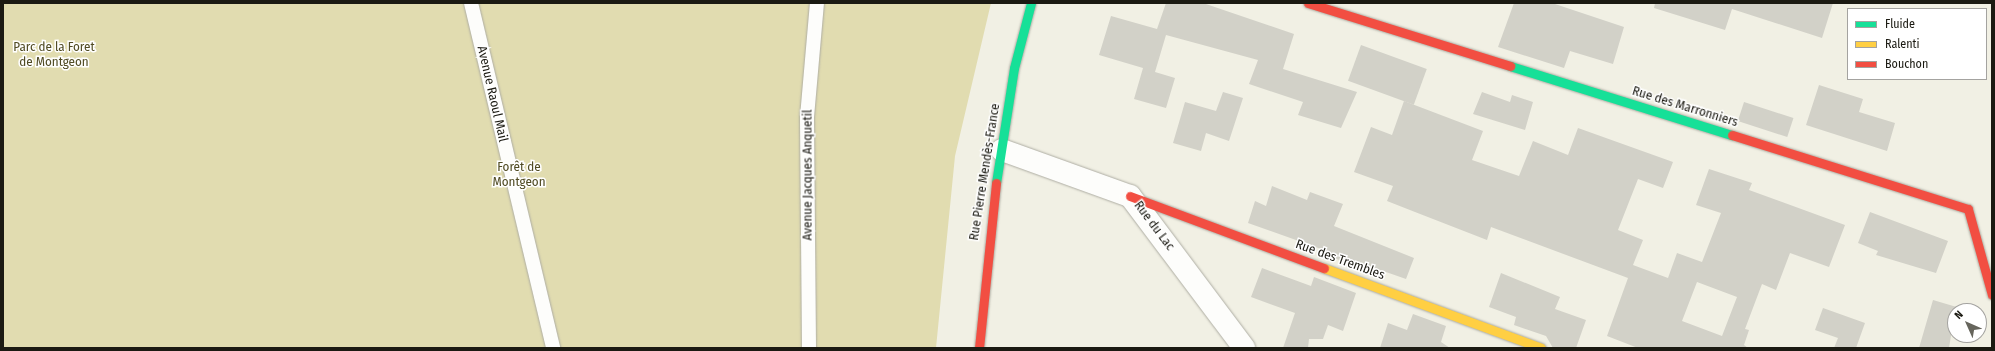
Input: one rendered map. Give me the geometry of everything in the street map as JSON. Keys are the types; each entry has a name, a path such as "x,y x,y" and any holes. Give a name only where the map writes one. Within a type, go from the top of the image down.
{"street":[{"name":"Rue Pierre Mendès-France","path":"979,348 988,232 1014,68 1031,3"},
{"name":"Rue des Marronniers","path":"1308,3 1968,209 1992,295"},
{"name":"Rue du Lac","path":"1002,150 1130,196 1244,348"},
{"name":"Rue des Trembles","path":"1130,196 1542,348"}],"lane":[{"name":"Avenue Raoul Mail","path":"471,3 553,348"},
{"name":"Avenue Jacques Anquetil","path":"808,348 807,117 817,3"}],"green space":[{"name":"Forêt de Montgeon","path":"3,3 991,3 955,156 936,348 3,348"}],"building":[{"path":"1166,3 1203,3 1294,34 1283,69 1357,92 1341,128 1298,115 1303,102 1249,84 1258,60 1166,35 1155,72 1175,78 1166,108 1134,99 1143,68 1099,55 1111,16 1157,29"},
{"path":"1514,3 1552,3 1624,27 1613,64 1570,51 1564,68 1498,47"},
{"path":"1655,3 1833,3 1822,38 1732,9 1725,30 1654,8"},
{"path":"1361,45 1427,69 1414,105 1348,81"},
{"path":"1819,85 1863,99 1859,112 1895,123 1887,151 1806,125"},
{"path":"1223,92 1243,98 1229,141 1206,133 1201,151 1173,143 1185,102 1216,111"},
{"path":"1482,92 1510,102 1512,95 1533,102 1525,130 1473,114"},
{"path":"1404,101 1483,131 1472,160 1519,176 1533,141 1568,155 1578,128 1673,162 1663,188 1638,179 1618,230 1643,240 1633,265 1668,278 1677,253 1702,262 1721,213 1696,205 1709,169 1752,183 1749,190 1845,225 1829,267 1790,253 1776,290 1762,284 1745,329 1749,330 1744,345 1748,348 1638,348 1607,336 1628,278 1491,227 1487,240 1387,201 1393,186 1354,172 1371,127 1392,135","holes":["1697,282 1737,297 1722,336 1682,321"]},
{"path":"1744,102 1793,118 1787,137 1738,121"},
{"path":"1272,186 1307,200 1310,192 1343,204 1334,226 1414,258 1406,279 1366,265 1364,269 1323,254 1324,250 1248,223 1255,201 1266,206"},
{"path":"1870,212 1948,241 1936,273 1876,255 1878,251 1858,243"},
{"path":"1262,268 1311,286 1314,277 1356,293 1343,331 1328,325 1323,339 1309,339 1308,348 1283,348 1295,313 1251,297"},
{"path":"1501,273 1560,297 1555,309 1586,320 1576,348 1553,348 1546,336 1514,325 1516,317 1489,307"},
{"path":"1933,300 1947,304 1947,343 1950,343 1949,348 1919,348"},
{"path":"1823,308 1865,323 1856,348 1834,348 1838,338 1815,330"},
{"path":"1413,314 1446,326 1441,342 1450,348 1380,348 1388,323 1407,330"}],"traffic: fast":[{"path":"996,183 1014,68 1031,3"},
{"path":"1510,66 1732,135"}],"traffic: slow":[{"path":"1324,268 1541,348"}],"traffic: jam":[{"path":"1308,3 1510,66"},
{"path":"1732,135 1968,209 1992,295"},
{"path":"979,348 996,183"},
{"path":"1130,196 1324,268"}],"park label":[{"name":"Parc de la Foret de Montgeon","path":"54,56"}]}
